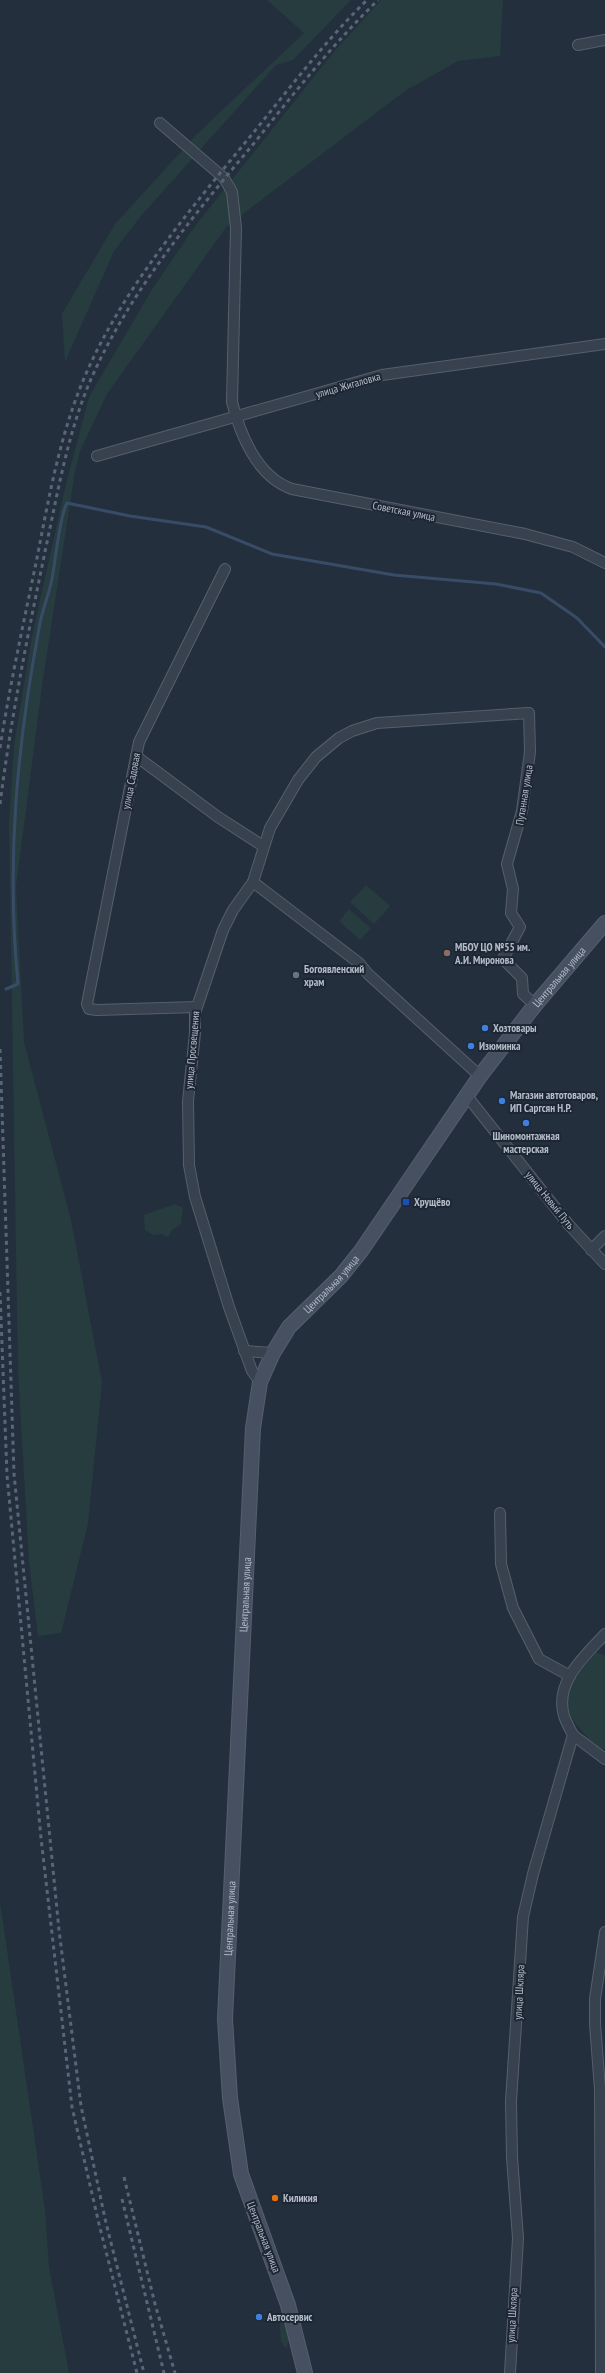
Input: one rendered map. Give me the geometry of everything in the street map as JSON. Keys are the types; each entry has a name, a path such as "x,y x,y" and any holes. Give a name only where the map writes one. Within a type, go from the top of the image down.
{"main road":[{"name":"Центральная улица","path":"305,2373 288,2304 241,2174 230,2098 225,2019 253,1428 260,1382 273,1353 289,1327 341,1276 361,1251 480,1076 535,1005 605,924"}],"street":[{"path":"578,45 605,40"},
{"name":"Советская улица","path":"160,123 224,178 232,192 236,228 231,384 236,417 259,463 271,476 286,487 525,534 572,547 605,563"},
{"name":"улица Жигаловка","path":"97,456 382,375 605,344"},
{"name":"улица Садовая","path":"196,1007 89,1009 87,1002 141,735 225,569"},
{"name":"Путанная улица","path":"377,723 529,713 530,752 522,811 507,864 513,889 511,913 520,927 503,959 522,978 522,994 535,1005"},
{"name":"улица Просвещения","path":"260,1382 252,1371 244,1351 216,1264 189,1169 188,1100 196,1007 223,930 234,910 253,882 263,846 270,828 298,780 316,757 346,734 377,723"},
{"path":"136,756 218,817 263,846"},
{"path":"253,882 360,963 368,974 480,1076"},
{"name":"улица Новый Путь","path":"467,1096 591,1250 605,1264"},
{"path":"591,1250 605,1236"},
{"path":"244,1351 273,1353"},
{"path":"500,1513 502,1564 513,1608 539,1659 570,1676"},
{"path":"605,1634 570,1676 564,1688 563,1708 573,1735 605,1759"},
{"name":"улица Шкляра","path":"510,2373 518,2238 512,2157 511,2101 523,1918 533,1874 573,1735"},
{"path":"601,2373 600,2089 595,2018 605,1932"}],"green space":[{"path":"267,0 351,0 293,60 276,65 141,216 114,251 65,362 62,314 115,224 197,134 304,33"},
{"path":"381,0 503,0 500,56 458,61 405,91 227,226 107,394 80,451 75,471 42,686 16,886 24,1042 71,1220 102,1382 88,1524 61,1633 38,1636 29,1562 18,1371 9,824 14,745 32,636 66,484 89,397 151,291 195,226 332,54"},
{"path":"366,885 390,906 374,924 350,902"},
{"path":"349,909 371,928 360,940 339,921"},
{"path":"175,1204 183,1208 181,1224 172,1230 168,1237 161,1234 153,1235 145,1230 144,1215"},
{"path":"596,1652 605,1656 605,1749 599,1749 575,1722 569,1711 567,1701 569,1691 574,1680"},
{"path":"0,1902 45,2210 49,2267 69,2373 0,2373"},
{"path":"279,2313 285,2319 287,2324 288,2340 286,2349 281,2342"}],"waterway":[{"path":"6,989 18,984 13,892 14,847 16,803 25,713 40,623 51,585 60,527 67,503 130,516 206,527 272,554 394,575 496,584 541,593 577,618 605,647"}],"railway":[{"path":"0,748 17,653 56,466 76,398 101,343 119,311 160,249 308,65 367,0"},
{"path":"0,804 20,676 64,462 76,420 91,379 124,315 165,255 209,197 314,69 378,0"},
{"path":"0,1049 14,1474 59,1930 81,2106 106,2223 144,2373"},
{"path":"0,1292 7,1475 41,1838 72,2107 99,2224 137,2373"},
{"path":"124,2177 155,2304 175,2373"},
{"path":"122,2199 164,2373"}],"place":[{"name":"МБОУ ЦО №55 им. А.И. Миронова","path":"447,953"},
{"name":"Богоявленский храм","path":"296,975"},
{"name":"Хозтовары","path":"485,1028"},
{"name":"Изюминка","path":"471,1046"},
{"name":"Магазин автотоваров, ИП Саргсян Н.Р.","path":"502,1101"},
{"name":"Шиномонтажная мастерская","path":"526,1123"},
{"name":"Хрущёво","path":"406,1202"},
{"name":"Киликия","path":"275,2198"},
{"name":"Автосервис","path":"259,2317"}]}
